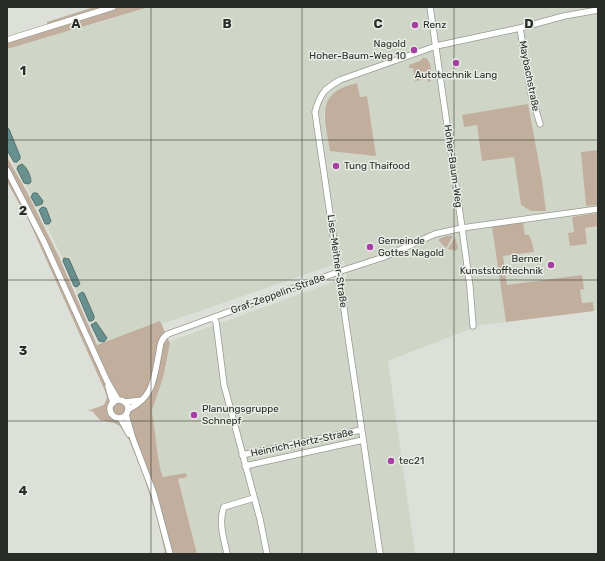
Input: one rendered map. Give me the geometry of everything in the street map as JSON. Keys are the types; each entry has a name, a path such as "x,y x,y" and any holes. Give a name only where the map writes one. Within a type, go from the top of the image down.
{"street":[{"path":"7,40 113,7"},
{"name":"Hoher-Baum-Weg","path":"430,7 462,228 473,326"},
{"name":"Lise-Meitner-Straße","path":"380,554 315,112 319,97 327,87 340,80 436,46 520,28 564,16 598,10"},
{"name":"Maybachstraße","path":"520,28 531,94 540,124"},
{"path":"7,170 44,242 116,401"},
{"name":"Graf-Zeppelin-Straße","path":"129,409 147,395 152,386 160,347 164,336 168,334 338,272 384,257 435,234 462,228 598,209"},
{"path":"213,318 216,322 224,385 254,498 267,554"},
{"path":"116,401 126,402 142,400"},
{"path":"116,401 110,408 111,414 120,418 126,415 129,409 126,402"},
{"path":"126,415 133,439 154,494 170,554"},
{"path":"120,418 133,439"},
{"name":"Heinrich-Hertz-Straße","path":"242,455 361,430"},
{"name":"Heinrich-Hertz-Straße","path":"245,466 363,440"},
{"path":"227,554 221,523 221,514 224,507 254,498"}],"shaded area":[{"path":"94,7 149,7 7,49 7,37 47,25 47,22"},
{"path":"150,7 598,7 598,150 581,152 586,206 598,205 598,213 572,217 574,232 568,233 587,244 585,228 598,226 598,309 594,311 593,302 582,303 580,290 584,289 582,275 507,285 503,256 534,252 532,242 525,235 523,222 492,227 506,322 480,325 388,361 415,554 197,554 178,479 186,474 163,477 158,457 152,410 163,378 170,343 173,340 347,277 344,261 162,324 160,321 99,344 60,253 30,193 7,153 7,49","holes":["363,96 330,151 324,114 326,104","477,125 531,128 542,180 546,211 521,205 515,156 482,161"]},
{"path":"423,58 426,58 430,66 431,81 428,82 427,79 415,81 413,68 409,68 409,65 420,61"},
{"path":"357,83 360,97 367,96 376,156 330,151 325,118 328,100 334,93 343,87"},
{"path":"528,104 546,211 531,211 521,205 514,157 482,161 477,125 464,127 462,115"},
{"path":"598,150 598,205 586,206 581,152"},
{"path":"7,157 26,190 59,257 97,345 160,321 170,343 163,378 152,410 158,457 163,477 186,473 187,477 178,479 197,554 161,554 165,552 157,518 143,474 129,440 120,426 100,420 92,411 87,411 104,405 107,398 105,391 29,221 7,182"},
{"path":"598,213 598,226 585,228 587,244 570,246 568,233 574,232 572,217"},
{"path":"523,222 525,235 529,235 534,252 503,256 507,285 582,275 584,289 580,290 582,303 593,302 594,311 506,322 492,227"},
{"path":"446,236 453,236 446,248 439,241 439,239"},
{"path":"455,237 458,248 456,251 448,249"}],"water":[{"path":"7,128 9,129 20,156 20,159 17,162 14,162 7,150"},
{"path":"22,164 26,167 29,174 31,182 29,184 24,183 17,169 18,166"},
{"path":"33,193 37,193 43,201 42,204 36,206 31,197"},
{"path":"42,207 46,208 51,221 49,224 45,224 39,210"},
{"path":"64,258 69,259 80,284 77,287 74,286 63,261"},
{"path":"82,292 84,293 94,316 92,321 89,321 78,295"},
{"path":"96,322 107,338 104,342 99,341 91,325"}],"place":[{"name":"Renz","path":"415,25"},
{"name":"Nagold Hoher-Baum-Weg 10","path":"414,50"},
{"name":"Autotechnik Lang","path":"456,63"},
{"name":"Tung Thaifood","path":"336,166"},
{"name":"Gemeinde Gottes Nagold","path":"370,247"},
{"name":"Berner Kunststofftechnik","path":"551,265"},
{"name":"Planungsgruppe Schnepf","path":"194,415"},
{"name":"tec21","path":"391,461"}]}
